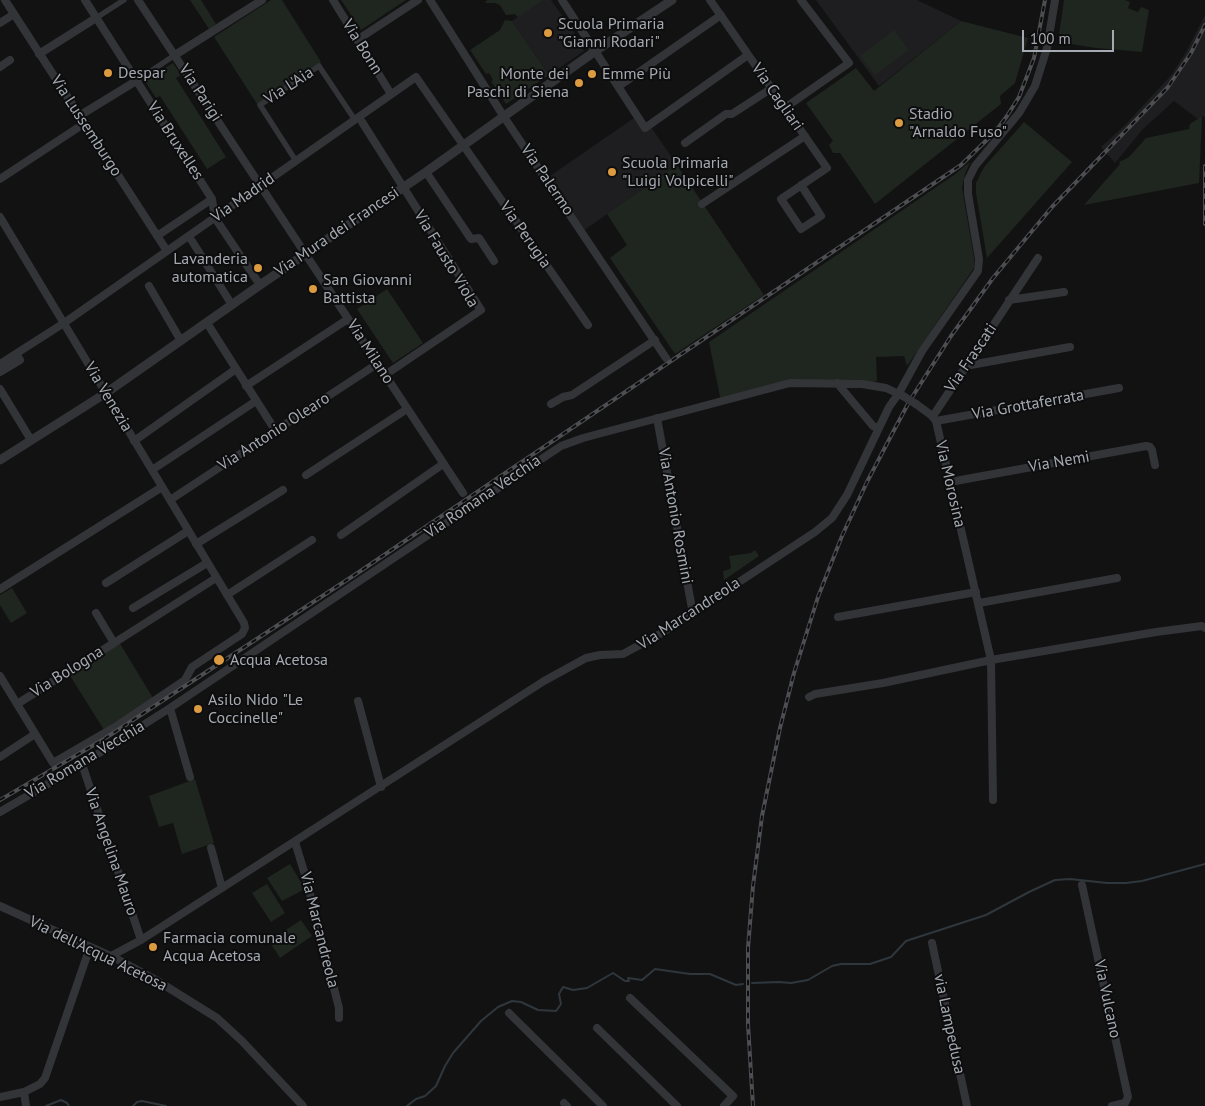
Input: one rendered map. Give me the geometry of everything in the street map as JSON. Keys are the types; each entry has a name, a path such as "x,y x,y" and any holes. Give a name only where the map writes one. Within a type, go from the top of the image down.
{"street":[{"name":"Via Lussemburgo","path":"5,0 167,251"},
{"name":"Via Bruxelles","path":"84,0 212,199 215,218 260,285"},
{"path":"40,54 124,0"},
{"name":"Via Parigi","path":"138,0 260,186"},
{"path":"79,116 262,0"},
{"name":"Via Bonn","path":"333,0 392,94"},
{"path":"357,40 418,0"},
{"name":"Via Palermo","path":"430,0 504,117 666,358"},
{"path":"562,0 644,128 748,55"},
{"name":"Via Mura dei Francesi","path":"0,460 106,393 426,172 594,52 672,0"},
{"name":"Via Cagliari","path":"710,0 827,168 781,199 802,229 821,216 801,186"},
{"path":"786,107 849,63 801,0"},
{"name":"Via Marcandreola","path":"111,956 141,940 544,681 579,661 593,656 629,652 693,614 815,532 832,518 846,498 888,407 901,394 922,351 978,271 979,259 968,194 968,180 975,166 1019,113 1035,86 1048,48 1056,0"},
{"path":"622,84 721,15"},
{"path":"0,23 11,16"},
{"path":"0,66 10,60"},
{"name":"Via L'Aia","path":"296,161 260,105 319,66 358,121"},
{"name":"Via Madrid","path":"0,364 64,323 296,161 358,121 416,77 462,145"},
{"path":"685,143 726,114 732,114 772,88"},
{"path":"358,121 404,186"},
{"path":"0,179 85,123"},
{"path":"702,204 805,136"},
{"name":"Via Perugia","path":"462,145 588,325"},
{"path":"426,172 471,239 478,238 494,261"},
{"name":"Via Milano","path":"260,186 463,493"},
{"name":"Via Fausto Viola","path":"385,375 481,310 412,202 404,186"},
{"name":"Via Madrid","path":"157,236 212,199"},
{"name":"Via Venezia","path":"0,216 244,623 245,628 242,634 192,667 185,680 110,730 53,763"},
{"path":"192,241 232,305"},
{"name":"Via Frascati","path":"934,419 965,366 1038,258"},
{"path":"148,286 181,341"},
{"path":"1009,300 1064,292"},
{"path":"246,386 348,319"},
{"path":"207,323 275,430"},
{"path":"551,404 563,396 572,395 655,340"},
{"path":"965,366 1070,348"},
{"path":"0,372 20,360 16,354"},
{"name":"Via Antonio Olearo","path":"170,500 377,364"},
{"path":"134,441 236,370"},
{"path":"836,383 873,426 878,428"},
{"name":"Via Romana Vecchia","path":"0,812 82,764 170,708 554,449 576,440 788,384 862,384 886,388 901,394"},
{"path":"886,388 889,395 888,407"},
{"name":"Via Grottaferrata","path":"934,419 1119,388"},
{"path":"0,389 31,440"},
{"path":"901,394 934,419"},
{"path":"152,470 256,401"},
{"path":"306,475 407,408"},
{"name":"Via Antonio Rosmini","path":"657,418 693,614"},
{"name":"Via Morosina","path":"934,419 991,660 993,800"},
{"name":"Via Nemi","path":"950,482 1146,446 1152,450 1155,465"},
{"path":"341,535 443,464"},
{"path":"0,589 162,487"},
{"path":"196,544 283,490"},
{"path":"106,584 188,531"},
{"path":"227,595 312,540"},
{"path":"133,608 207,563"},
{"path":"114,643 216,578"},
{"path":"978,603 1117,578"},
{"path":"838,618 976,592"},
{"name":"Via Bologna","path":"17,704 114,643 96,613"},
{"path":"809,697 815,694 883,683 991,660 1156,632 1202,626 1205,628"},
{"name":"Via Bologna","path":"0,676 53,763"},
{"path":"358,701 380,787"},
{"path":"170,708 190,777"},
{"path":"0,757 36,734"},
{"name":"Via Angelina Mauro","path":"82,764 141,940"},
{"name":"Via Marcandreola","path":"295,842 339,1008 339,1018"},
{"path":"211,848 222,888"},
{"name":"Via Vulcano","path":"1082,885 1128,1097 1125,1102 1115,1106"},
{"name":"Via dell'Acqua Acetosa","path":"0,906 111,956 156,980 217,1018 242,1041 303,1106"},
{"name":"via Lampedusa","path":"932,942 967,1106"},
{"path":"0,1097 24,1092 40,1084 45,1078 90,947"},
{"path":"630,998 733,1096 724,1106"},
{"path":"509,1014 603,1106"},
{"path":"597,1028 677,1106"},
{"path":"24,1092 26,1106"}],"shaded area":[{"path":"190,0 201,0 216,24 209,29"},
{"path":"271,0 282,0 321,62 257,104 214,37"},
{"path":"341,0 406,0 361,30"},
{"name":"Scuola Primaria \"Gianni Rodari\"","path":"488,0 551,0 583,45 581,47 584,51 549,75 512,21 518,17 515,14 506,15 500,5 485,2"},
{"path":"488,0 543,0 518,17 515,14 506,15 500,5 485,2"},
{"path":"816,0 917,0 961,21 879,86"},
{"path":"1064,0 1125,0 1130,2 1128,8 1138,12 1141,7 1149,10 1142,52 1058,42"},
{"path":"1205,15 1205,117 1202,116 1198,119 1174,101 1143,129 1115,163 1101,147 1125,125 1172,74"},
{"path":"505,20 512,21 549,75 506,104 491,81 493,80 489,73 486,74 470,50 500,30"},
{"name":"Stadio \"Arnaldo Fuso\"","path":"961,21 1028,38 1015,83 1000,96 1001,104 875,204 840,153 833,153 829,145 833,141 806,103 856,68 874,91"},
{"path":"894,30 909,50 875,75 860,56"},
{"path":"173,63 181,75 176,78 226,157 207,169 160,96 156,98 145,81"},
{"path":"1202,116 1199,183 1084,205 1120,164 1119,162 1129,157 1146,138 1189,129 1190,124"},
{"name":"Scuola Primaria \"Luigi Volpicelli\"","path":"634,118 644,132 651,127 677,165 583,231 583,228 547,178"},
{"path":"1024,122 1072,162 987,258 976,183 984,167"},
{"path":"970,162 962,188 974,257 974,268 907,366 904,356 876,357 877,381 866,384 790,383 721,402 709,342 954,175"},
{"path":"677,165 764,295 675,354 610,258 627,245 607,214"},
{"path":"387,289 423,343 393,363 357,309"},
{"path":"755,550 759,556 724,580 723,571 731,567 729,556 751,553"},
{"path":"12,588 27,613 11,623 0,605 0,595"},
{"path":"119,642 153,698 104,730 69,674"},
{"path":"195,779 214,843 182,854 173,823 159,827 149,796"},
{"path":"290,864 305,889 282,901 267,878"},
{"path":"267,884 285,913 271,922 252,893"},
{"path":"301,920 312,936 280,958 269,941"}],"waterway":[{"path":"752,983 791,983 808,980 832,966 841,964 870,964 891,957 906,941 986,915 1055,880 1070,879 1126,883 1142,881 1205,864"},
{"path":"407,1106 416,1099 425,1096 436,1086 453,1053 481,1021 498,1007 512,1001 521,1002 538,1010 556,1011 561,1004 559,994 563,987 573,990 587,988 613,973 625,981 629,981 628,978 642,980 655,969 690,974 710,974 736,985 743,984"},
{"path":"46,1106 61,1100 69,1106"},
{"path":"133,1106 137,1102 142,1101 166,1106"}],"railway":[{"path":"0,800 104,739 356,574 961,165 995,132 1019,97 1034,58 1045,0"},
{"path":"753,1106 748,1024 748,948 753,886 762,816 780,728 794,673 818,597 842,536 867,482 909,402 951,336 993,278 1052,207 1168,87 1191,53 1205,25"},
{"path":"1205,166 1205,224"}],"place":[{"name":"Scuola Primaria \"Gianni Rodari\"","path":"548,33"},
{"name":"Despar","path":"108,73"},
{"name":"Emme Più","path":"592,74"},
{"name":"Monte dei Paschi di Siena","path":"579,83"},
{"name":"Stadio \"Arnaldo Fuso\"","path":"899,123"},
{"name":"Scuola Primaria \"Luigi Volpicelli\"","path":"612,172"},
{"name":"Lavanderia automatica","path":"258,268"},
{"name":"San Giovanni Battista","path":"313,289"},
{"name":"Acqua Acetosa","path":"219,660"},
{"name":"Asilo Nido \"Le Coccinelle\"","path":"198,709"},
{"name":"Farmacia comunale Acqua Acetosa","path":"153,947"}]}
